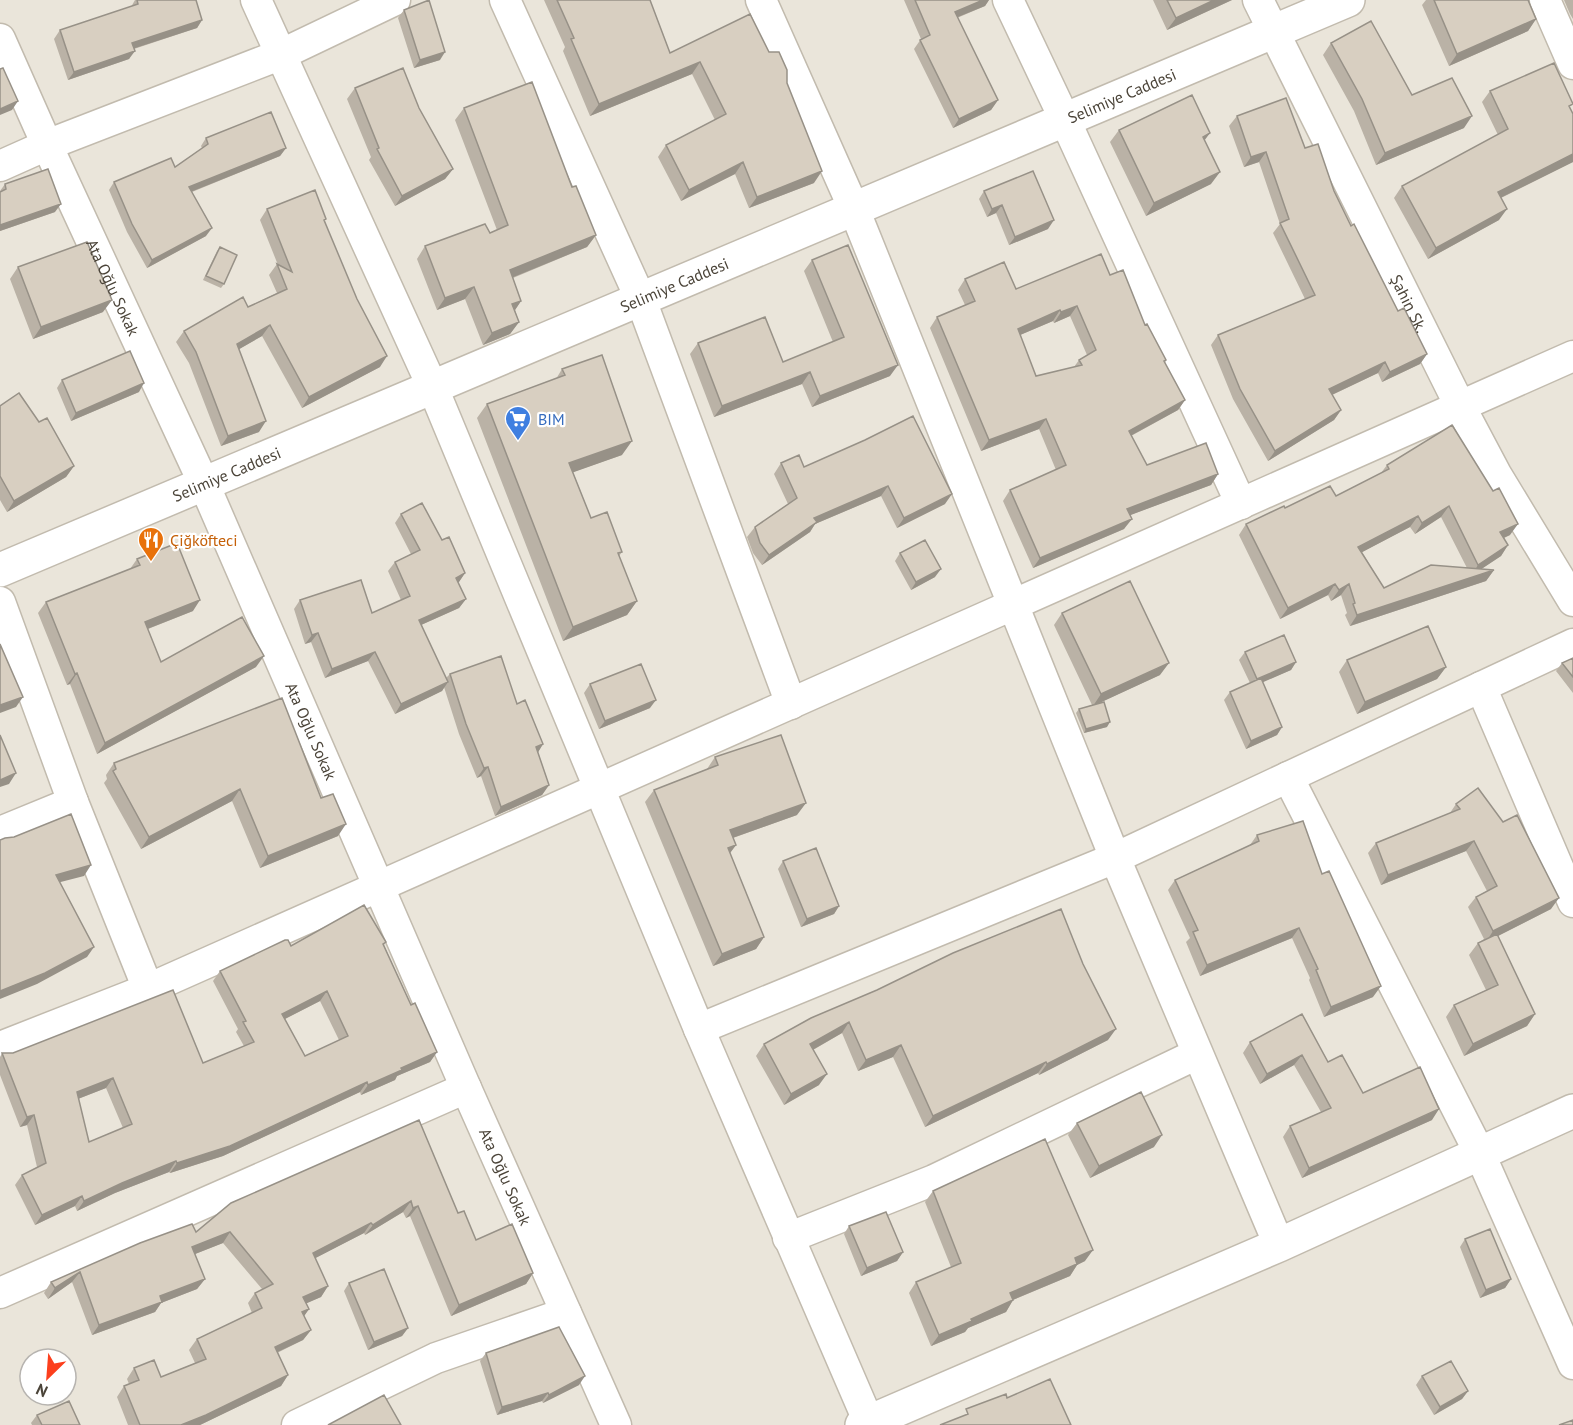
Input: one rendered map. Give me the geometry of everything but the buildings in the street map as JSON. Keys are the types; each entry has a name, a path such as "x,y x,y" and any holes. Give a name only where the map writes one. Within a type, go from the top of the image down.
{"street":[{"path":"256,0 433,387 598,789 867,1424 1279,1245 1573,1111"},
{"path":"0,166 47,145 282,54 395,0"},
{"path":"505,0 640,300 791,704"},
{"path":"761,0 854,209 1115,858 1279,1245"},
{"path":"1008,0 1241,504"},
{"name":"Şahin Sk.","path":"1258,0 1460,406 1496,474 1573,601"},
{"name":"Selimiye Caddesi","path":"0,570 1348,0"},
{"path":"1545,0 1573,64"},
{"name":"Ata Oğlu Sokak","path":"0,39 204,484 466,1088 616,1425"},
{"path":"0,1047 148,989 1573,356"},
{"path":"0,602 73,802 148,989"},
{"path":"699,1029 1115,858 1573,644"},
{"path":"1481,687 1570,884"},
{"path":"1288,777 1479,1152 1573,1364"},
{"path":"0,832 73,802"},
{"path":"788,1238 934,1180 1197,1054"},
{"path":"0,1293 466,1088"},
{"path":"297,1425 436,1358 566,1313"}],"shaded area":[{"path":"0,0 1573,0 1573,1425 0,1425"}],"place":[{"name":"BIM","path":"518,442"},
{"name":"Çiğköfteci","path":"151,563"}]}
